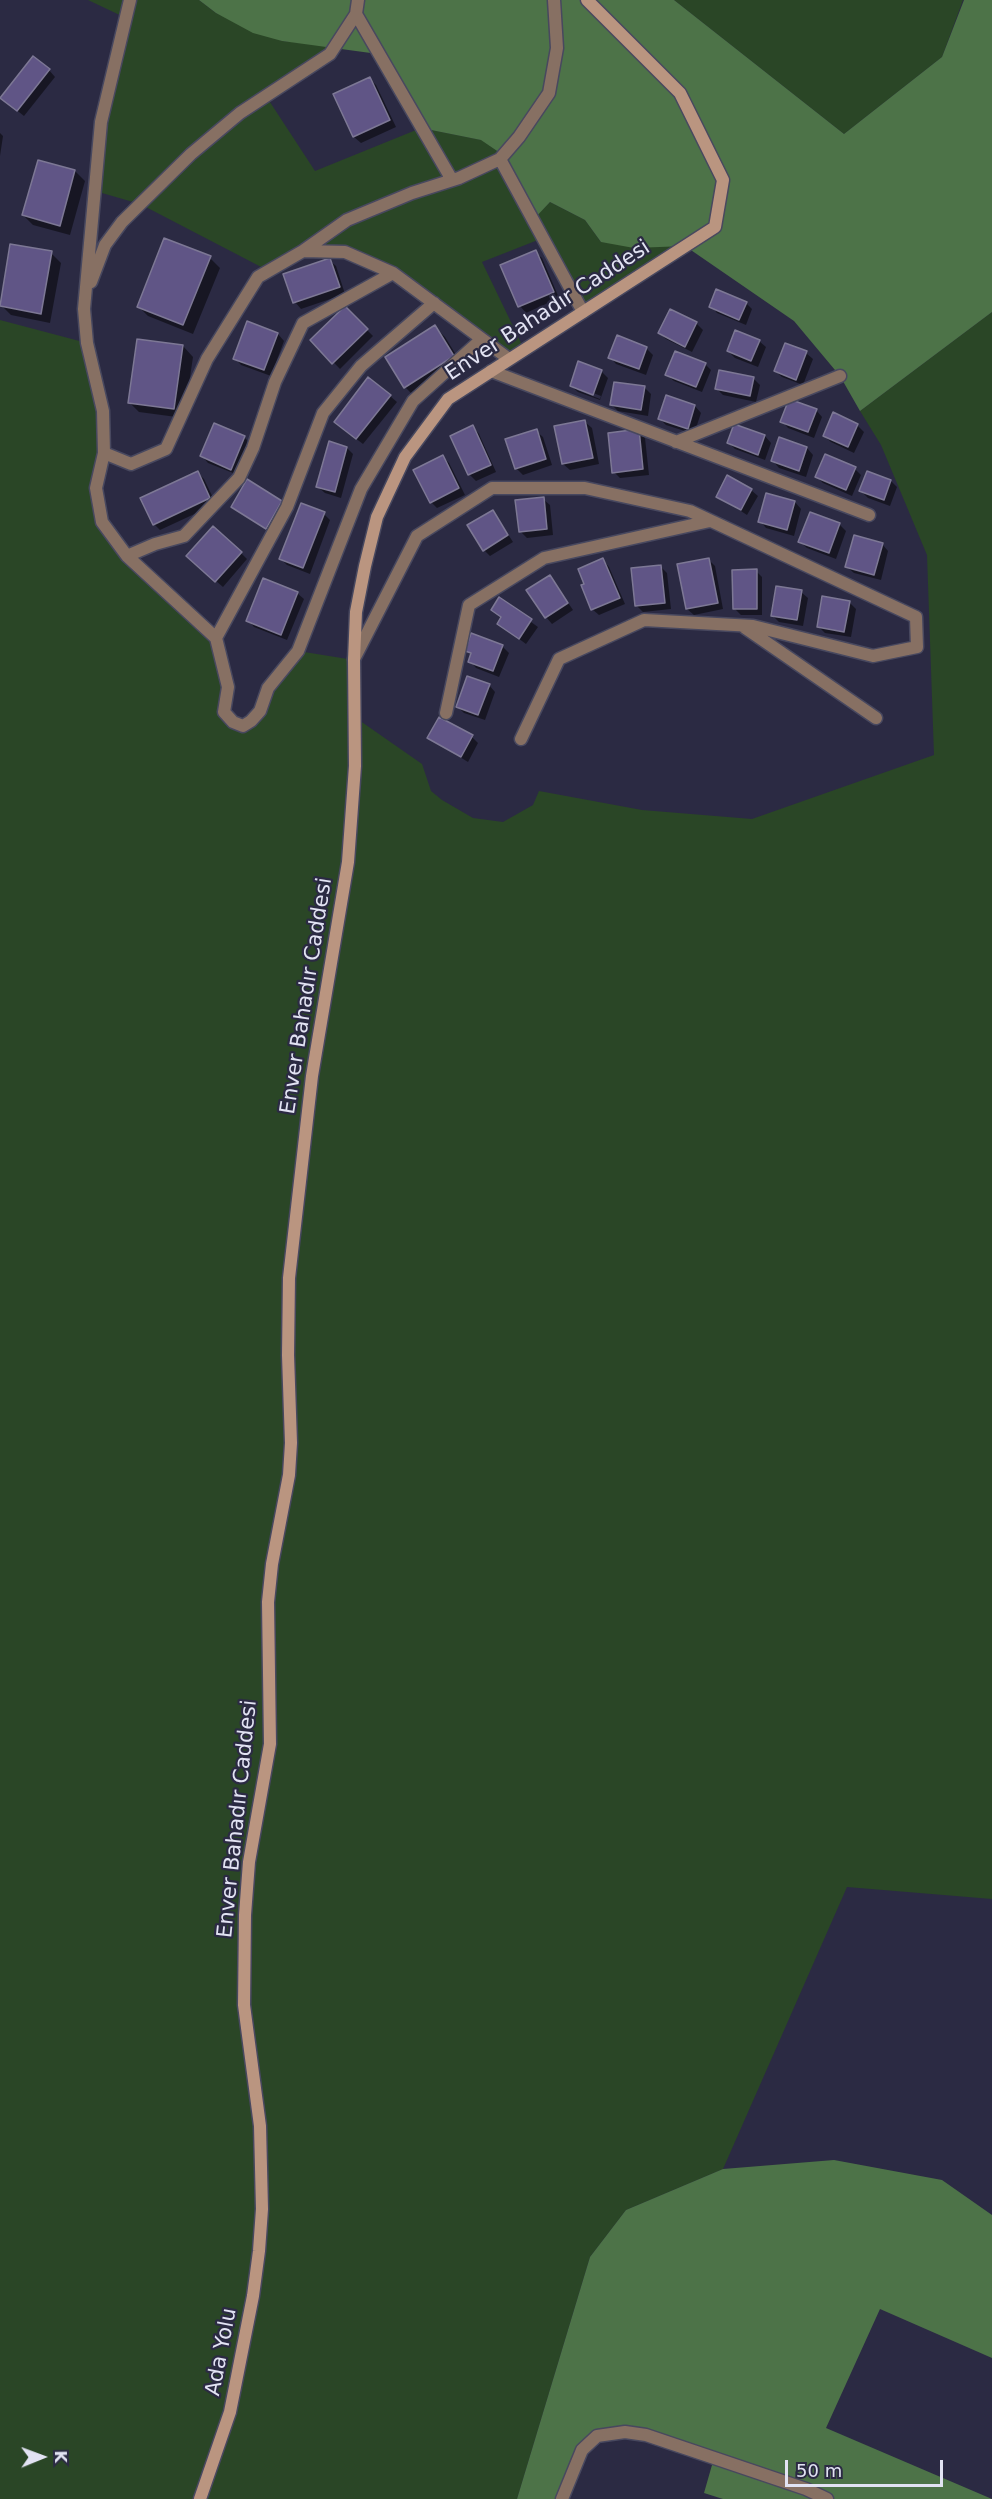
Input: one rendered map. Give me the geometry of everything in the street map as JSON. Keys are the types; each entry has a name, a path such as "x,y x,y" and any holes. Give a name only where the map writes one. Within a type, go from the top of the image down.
{"main road":[{"name":"Enver Bahadır Caddesi","path":"262,2209 260,2126 244,2005 245,1916 249,1862 270,1744 268,1602 272,1564 289,1475 291,1443 287,1345 289,1278 312,1076 350,839 355,766 356,612 376,517 405,457 448,399 715,227 723,180 680,93 587,0"},
{"name":"Ada Yolu","path":"200,2499 230,2412 253,2296 262,2209"}],"street":[{"path":"130,0 101,122 85,298 87,343 103,411 104,453 96,488 102,522 127,556 216,638 228,687 224,712 232,722 243,726 260,711 268,688 298,651 361,489 413,401 482,339"},
{"path":"85,298 105,245 122,222 191,154 240,113 330,54 356,14 358,0"},
{"path":"104,453 131,464 166,449 207,359 258,277 303,251 346,220 412,193 452,180 500,159 519,137 549,93 557,48 554,0"},
{"path":"356,14 452,180"},
{"path":"500,159 583,312"},
{"path":"303,251 345,252 393,273 509,359"},
{"path":"127,556 155,544 184,536 239,478 253,448 275,382 303,323 393,273"},
{"path":"216,638 287,507 323,413 361,366 434,303"},
{"path":"491,371 869,515"},
{"path":"676,442 840,376"},
{"path":"354,660 417,536 492,488 585,488 690,511 916,617 917,647 873,656 753,626 644,620 559,659 521,739"},
{"path":"446,714 469,605 544,558 710,520"},
{"path":"741,625 876,718"},
{"path":"562,2499 582,2450 597,2436 625,2432 646,2435 806,2489 827,2499"}],"green space":[{"path":"88,0 199,0 216,13 282,41 336,46 266,96 315,171 421,128 482,140 503,155 533,219 550,202 585,220 601,242 685,246 583,312 543,238 482,262 524,349 509,359 393,273 345,252 303,251 267,270 140,204 95,191 126,18"},
{"path":"199,0 674,0 844,134 942,57 964,0 992,0 992,312 860,411 840,376 794,321 685,246 634,248 601,242 585,220 550,202 533,220 503,155 481,140 421,128 378,54 282,41 253,33 216,13"},
{"path":"674,0 963,0 942,57 844,134"},
{"path":"992,312 992,1899 847,1887 723,2169 626,2210 590,2257 517,2499 0,2499 0,320 87,343 103,411 96,488 102,522 216,638 226,672 224,712 243,726 298,651 354,660 356,718 422,764 431,791 442,800 473,818 503,822 533,805 539,791 642,810 752,819 934,755 927,555 881,445 860,411"},
{"path":"834,2160 942,2180 992,2215 992,2358 880,2309 826,2428 992,2499 723,2499 704,2493 714,2458 646,2435 597,2436 582,2450 562,2499 517,2499 590,2257 626,2210 723,2169"}],"building":[{"path":"33,56 50,69 17,111 0,98"},
{"path":"370,77 390,120 353,137 333,94"},
{"path":"38,160 75,170 60,226 22,215"},
{"path":"164,238 211,256 183,325 137,307"},
{"path":"10,244 52,251 41,314 0,306"},
{"path":"536,250 554,292 518,307 500,265"},
{"path":"330,258 340,287 293,303 283,274"},
{"path":"716,289 747,302 739,320 709,307"},
{"path":"345,306 368,329 332,364 310,340"},
{"path":"670,309 697,322 685,347 658,333"},
{"path":"247,321 278,333 264,370 233,359"},
{"path":"435,325 454,356 404,388 385,357"},
{"path":"735,330 760,340 751,361 727,351"},
{"path":"617,335 647,347 639,369 608,358"},
{"path":"137,339 183,345 174,409 128,403"},
{"path":"785,343 807,351 796,380 774,371"},
{"path":"675,351 706,363 696,387 665,375"},
{"path":"578,361 602,370 593,395 570,386"},
{"path":"719,370 754,377 750,396 715,389"},
{"path":"368,377 391,395 356,439 334,422"},
{"path":"614,382 645,386 641,410 610,405"},
{"path":"666,395 695,405 688,429 658,419"},
{"path":"789,399 817,409 808,432 780,422"},
{"path":"833,412 858,424 848,447 823,436"},
{"path":"585,420 593,458 562,464 554,426"},
{"path":"214,423 245,436 231,470 200,456"},
{"path":"734,424 765,435 758,455 727,443"},
{"path":"473,425 491,465 468,475 450,436"},
{"path":"537,429 546,459 515,469 505,439"},
{"path":"639,429 643,469 612,473 608,433"},
{"path":"779,437 807,447 799,471 771,461"},
{"path":"329,441 347,447 335,492 316,487"},
{"path":"825,454 856,467 846,490 815,477"},
{"path":"443,455 459,488 430,503 413,470"},
{"path":"198,471 210,498 153,525 140,498"},
{"path":"867,471 891,480 884,500 859,491"},
{"path":"727,475 752,489 741,510 716,497"},
{"path":"247,479 282,501 266,529 231,507"},
{"path":"766,493 795,501 787,530 758,522"},
{"path":"544,497 547,529 519,532 515,500"},
{"path":"301,503 325,512 303,568 279,559"},
{"path":"493,510 508,535 483,551 467,525"},
{"path":"810,512 840,523 829,553 798,542"},
{"path":"213,526 242,552 215,582 186,556"},
{"path":"854,535 883,543 874,575 845,567"},
{"path":"603,558 620,598 591,610 581,585 584,584 578,569"},
{"path":"709,558 718,603 686,609 677,564"},
{"path":"661,565 665,603 635,606 631,568"},
{"path":"757,569 757,609 733,609 732,570"},
{"path":"550,575 568,603 545,618 526,590"},
{"path":"263,578 298,592 281,635 246,621"},
{"path":"776,586 802,590 797,620 771,616"},
{"path":"822,596 850,601 844,632 817,627"},
{"path":"499,597 532,619 519,639 497,624 501,617 491,610"},
{"path":"471,633 503,645 493,671 468,662 471,653 465,651"},
{"path":"467,676 490,684 478,715 456,707"},
{"path":"439,717 473,735 461,757 427,738"}]}
